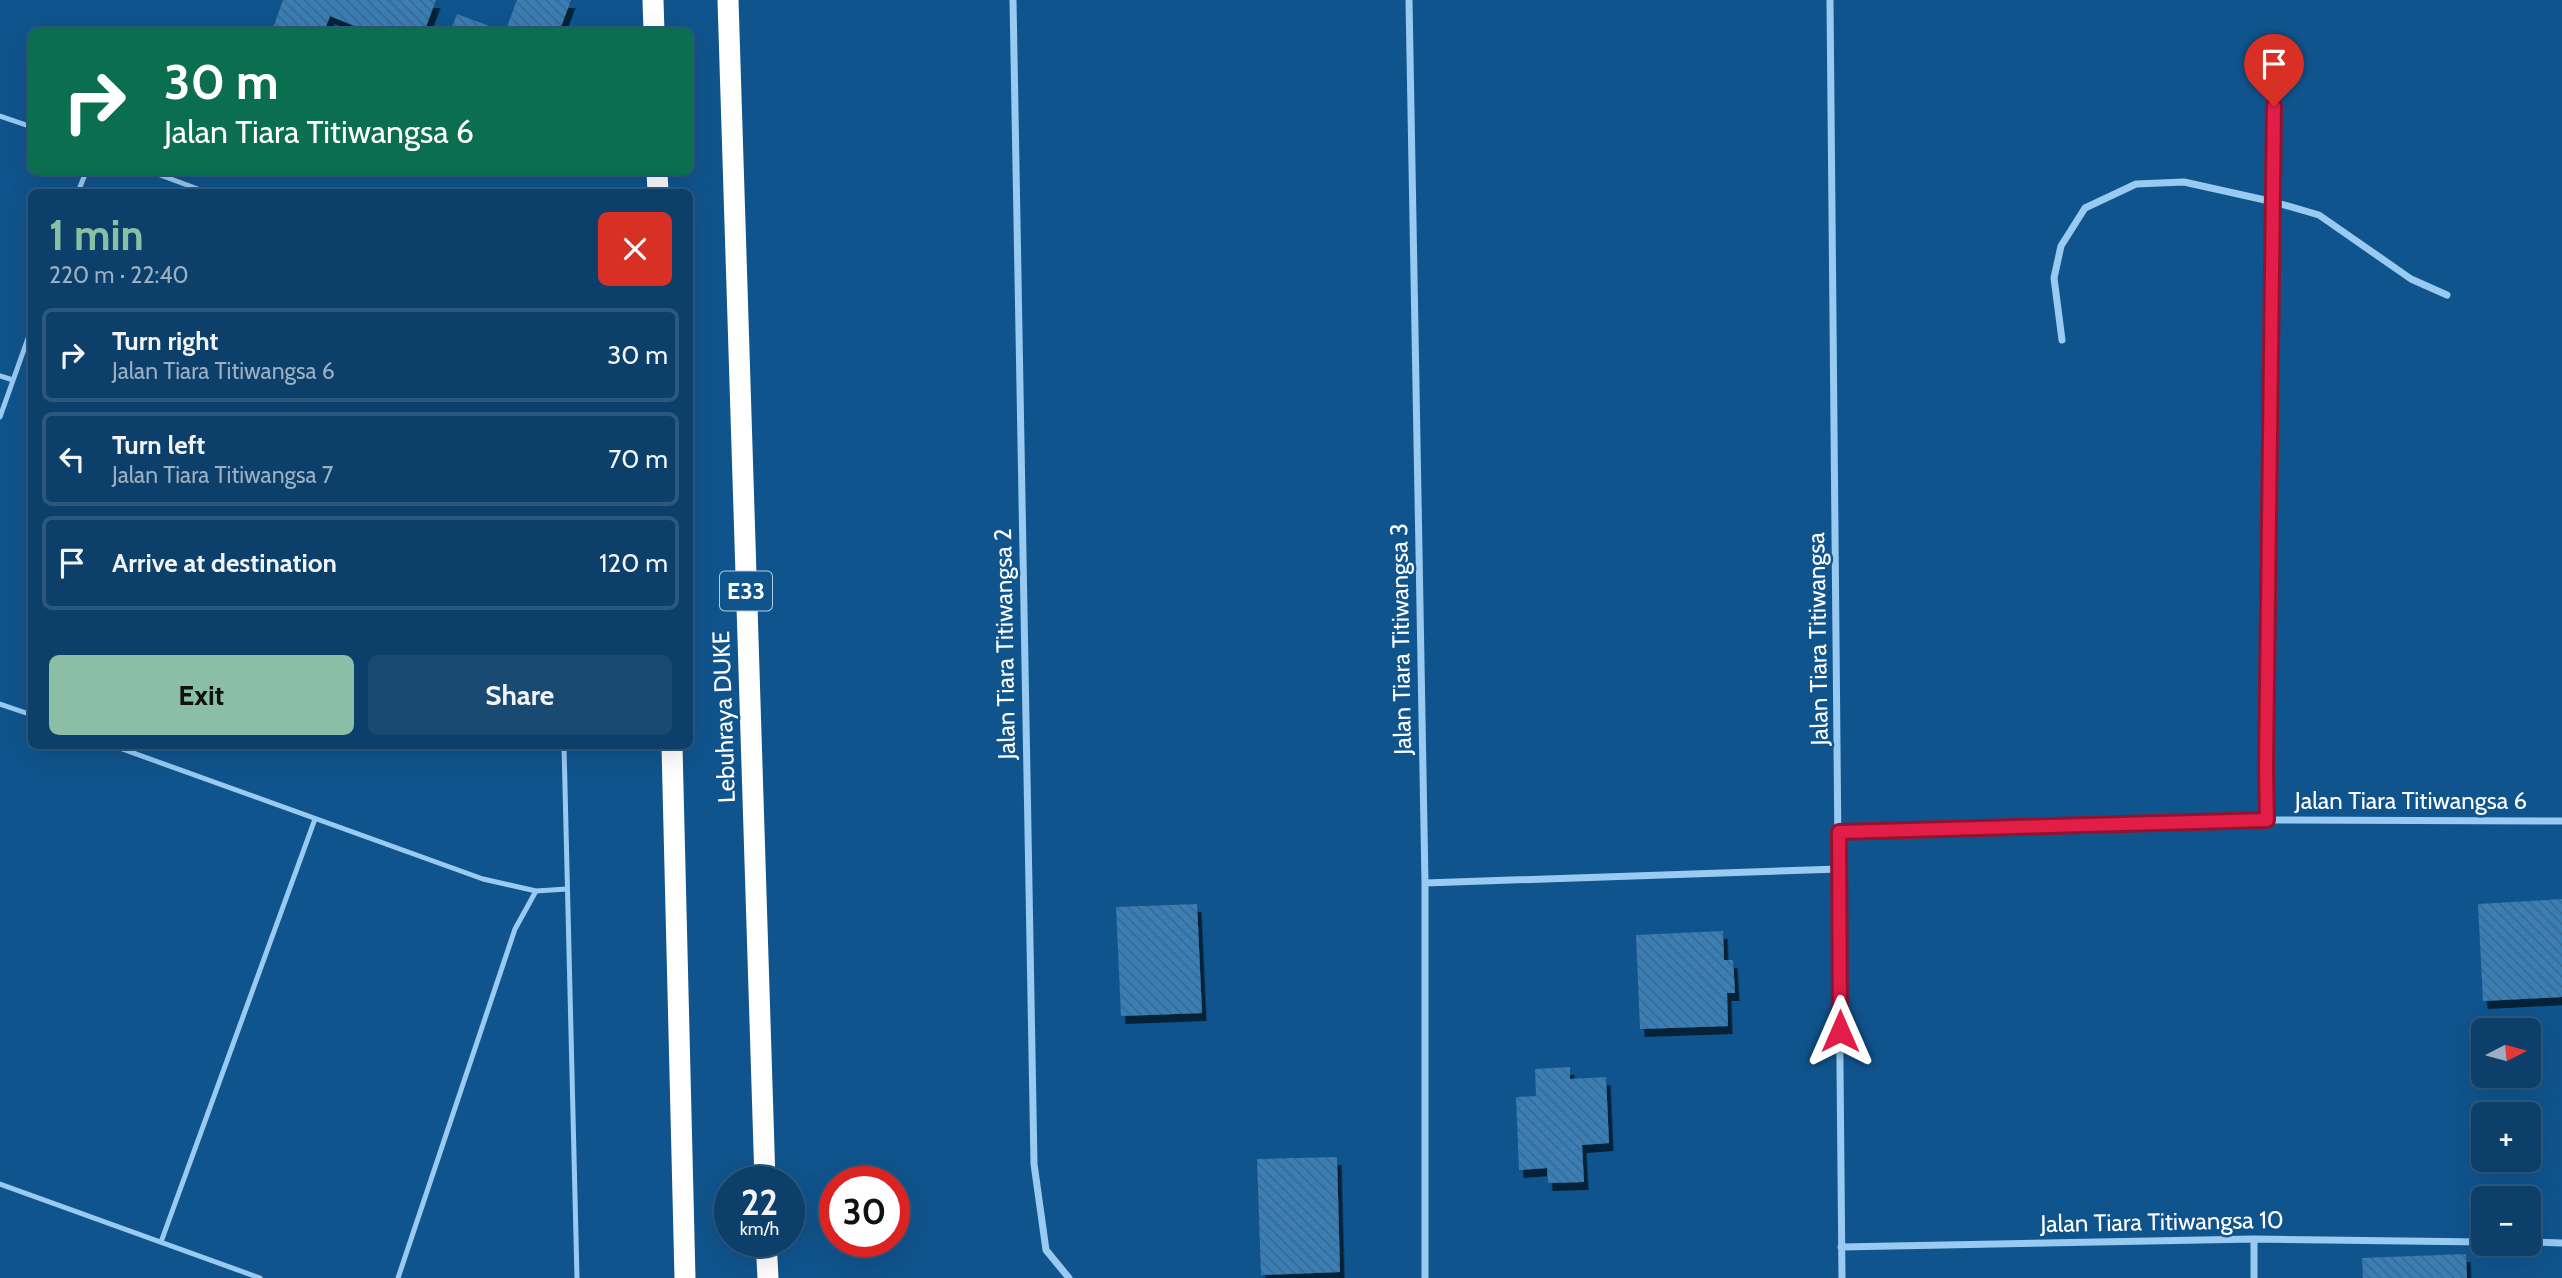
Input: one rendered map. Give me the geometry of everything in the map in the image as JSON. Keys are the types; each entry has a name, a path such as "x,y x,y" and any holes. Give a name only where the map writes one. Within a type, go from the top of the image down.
{"highway":[{"path":"653,0 653,28"},
{"name":"Lebuhraya DUKE","path":"728,0 765,1166"},
{"path":"672,749 685,1278"},
{"path":"767,1257 768,1275"}],"street":[{"name":"Jalan Tiara Titiwangsa 2","path":"1013,0 1034,1164 1046,1250 1069,1278"},
{"name":"Jalan Tiara Titiwangsa 3","path":"1409,0 1425,883 1425,1278"},
{"name":"Jalan Tiara Titiwangsa","path":"1830,0 1842,1278"},
{"path":"2267,820 2274,106"},
{"path":"2062,340 2054,278 2061,246 2085,208 2136,184 2184,182 2319,215 2411,279 2447,295"},
{"name":"Jalan Tiara Titiwangsa 6","path":"1839,832 2267,820 2562,821"},
{"path":"1425,883 1839,869"},
{"path":"2254,1239 2255,1278"},
{"name":"Jalan Tiara Titiwangsa 10","path":"1841,1247 2254,1239 2471,1242"},
{"path":"2541,1242 2562,1243"}],"lane":[{"path":"0,116 28,126"},
{"path":"160,175 198,189"},
{"path":"0,417 28,338"},
{"path":"0,376 13,380"},
{"path":"0,704 28,714"},
{"path":"122,749 482,879 536,891 567,889"},
{"path":"564,749 578,1278"},
{"path":"161,1242 315,819"},
{"path":"398,1278 515,929 536,891"},
{"path":"0,1184 260,1278"}],"building":[{"path":"283,0 436,0 426,28 357,28 330,16 326,28 273,28"},
{"path":"517,0 571,0 560,28 506,28"},
{"path":"457,14 495,28 452,28"},
{"path":"2562,899 2562,997 2483,1001 2478,904"},
{"path":"1197,904 1202,1013 1121,1016 1116,907"},
{"path":"1723,931 1724,960 1733,960 1735,993 1727,993 1728,1026 1640,1029 1636,935"},
{"path":"1570,1067 1570,1079 1606,1077 1609,1143 1582,1145 1584,1182 1548,1183 1547,1168 1519,1170 1516,1097 1536,1096 1535,1069"},
{"path":"1337,1157 1340,1272 1261,1275 1257,1159"},
{"path":"2466,1254 2467,1278 2363,1278 2362,1258"}],"route":[{"path":"1840,1031 1839,832 2267,820 2274,106"}]}
